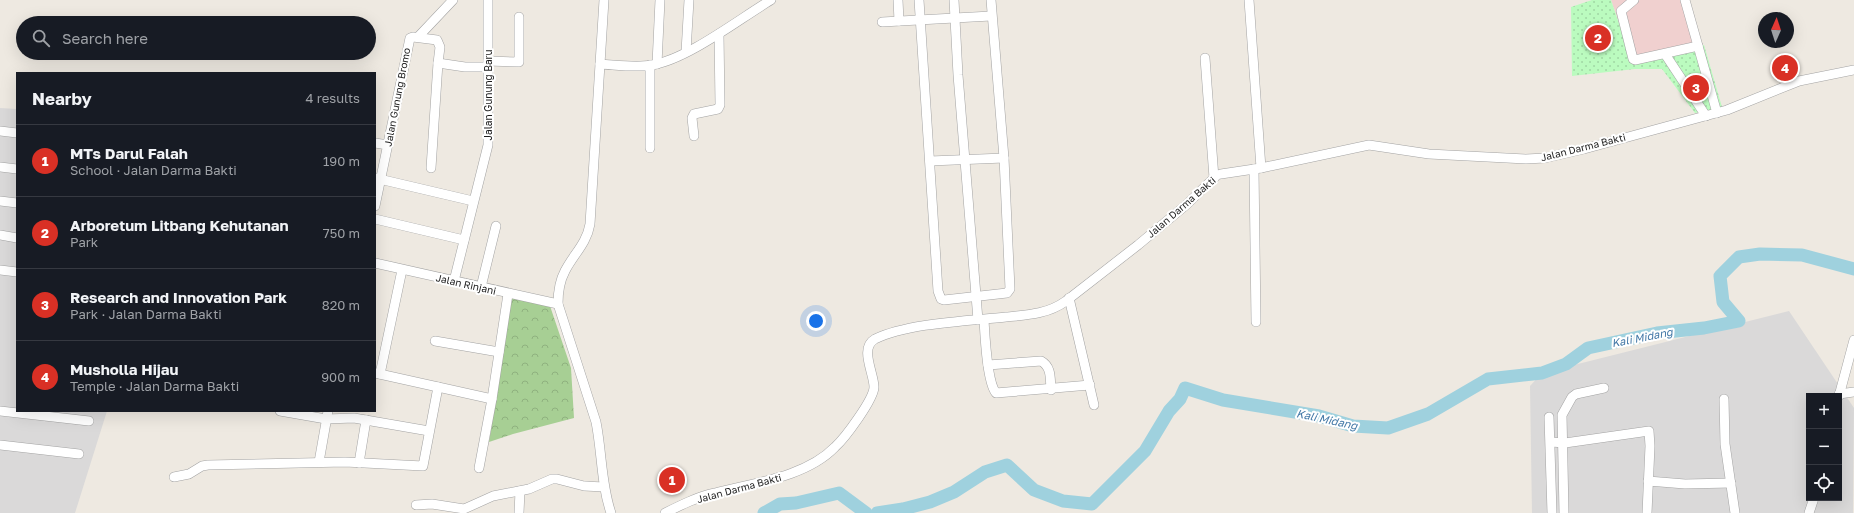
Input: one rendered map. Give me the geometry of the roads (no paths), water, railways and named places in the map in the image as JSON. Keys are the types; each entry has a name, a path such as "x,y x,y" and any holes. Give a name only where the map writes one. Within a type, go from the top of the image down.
{"street":[{"path":"418,37 453,0"},
{"name":"Jalan Gunung Baru","path":"454,281 488,145 488,0"},
{"path":"604,0 590,224 585,241 563,275 559,288 558,304 599,435 604,487 611,513"},
{"path":"650,148 653,65 660,0"},
{"path":"686,52 689,0"},
{"path":"600,64 653,65 686,52 719,34 771,0"},
{"path":"898,0 899,21"},
{"path":"919,0 939,296 944,300 1007,293 1010,289 1004,158 991,16 991,0"},
{"path":"954,0 958,75 966,158 975,296 981,320 992,385 996,393 1090,386"},
{"path":"1249,0 1257,168 1256,322"},
{"path":"1634,0 1621,11 1631,56 1635,60 1698,46"},
{"path":"1685,0 1717,113"},
{"path":"882,22 991,16"},
{"path":"431,168 438,63 465,67 519,62 519,18"},
{"path":"694,136 692,118 694,114 718,109 720,105 719,34"},
{"name":"Jalan Gunung Bromo","path":"376,197 378,179 388,145 409,40 413,37 418,37 437,40 440,47 438,63"},
{"path":"1665,54 1706,116"},
{"path":"1205,58 1214,178"},
{"name":"Jalan Darma Bakti","path":"665,513 700,497 780,477 814,464 828,455 838,445 868,404 875,388 867,349 871,342 881,336 907,329 1041,313 1058,307 1138,245 1186,205 1214,178 1226,173 1369,145 1429,154 1526,159 1545,158 1717,113 1796,82 1854,70"},
{"path":"0,131 16,133"},
{"path":"376,143 388,145"},
{"path":"930,161 966,158 1004,158"},
{"path":"0,167 16,169"},
{"path":"378,179 473,201"},
{"path":"0,201 16,203"},
{"path":"376,220 464,240"},
{"path":"481,287 496,226"},
{"path":"0,235 16,238"},
{"name":"Jalan Rinjani","path":"376,263 558,304"},
{"path":"0,270 16,272"},
{"path":"402,270 377,374 492,399"},
{"path":"479,468 492,399 508,294"},
{"path":"1069,298 1094,406"},
{"path":"1840,393 1854,340"},
{"path":"435,341 499,352"},
{"path":"988,365 1041,361 1046,364 1050,371 1051,390"},
{"path":"174,477 189,474 204,465 319,462 423,466 438,387"},
{"path":"1564,513 1562,419 1569,400 1576,394 1604,388"},
{"path":"1842,394 1854,392"},
{"path":"1724,399 1725,444 1735,513"},
{"path":"0,411 90,421"},
{"path":"292,412 327,415 355,414 366,420 430,431"},
{"path":"319,462 327,415"},
{"path":"1549,417 1551,442 1552,513"},
{"path":"359,463 366,420"},
{"path":"1551,442 1563,443 1649,431 1650,446 1647,513"},
{"path":"0,445 79,454"},
{"path":"416,505 432,504 464,509 498,494 520,491 555,479 584,486 604,487"},
{"path":"1648,481 1685,484 1731,483"},
{"path":"519,513 520,491"},
{"path":"1809,513 1813,501"}],"waterway":[{"name":"Kali Midang","path":"877,513 903,509 930,502 954,492 985,472 1007,465 1034,490 1063,501 1092,504 1145,451 1169,411 1180,399 1185,388 1223,400 1319,416 1353,426 1388,428 1428,414 1488,379 1542,373 1566,364 1588,348 1657,333 1704,328 1739,321 1723,302 1720,276 1739,257 1760,254 1802,255 1854,269"},
{"name":"Kali Midang","path":"764,513 780,504 796,503 839,493 866,513"}],"place":[{"name":"Arboretum Litbang Kehutanan","path":"1598,38"},
{"name":"Musholla Hijau","path":"1785,68"},
{"name":"Research and Innovation Park","path":"1696,88"},
{"name":"MTs Darul Falah","path":"672,480"}]}
